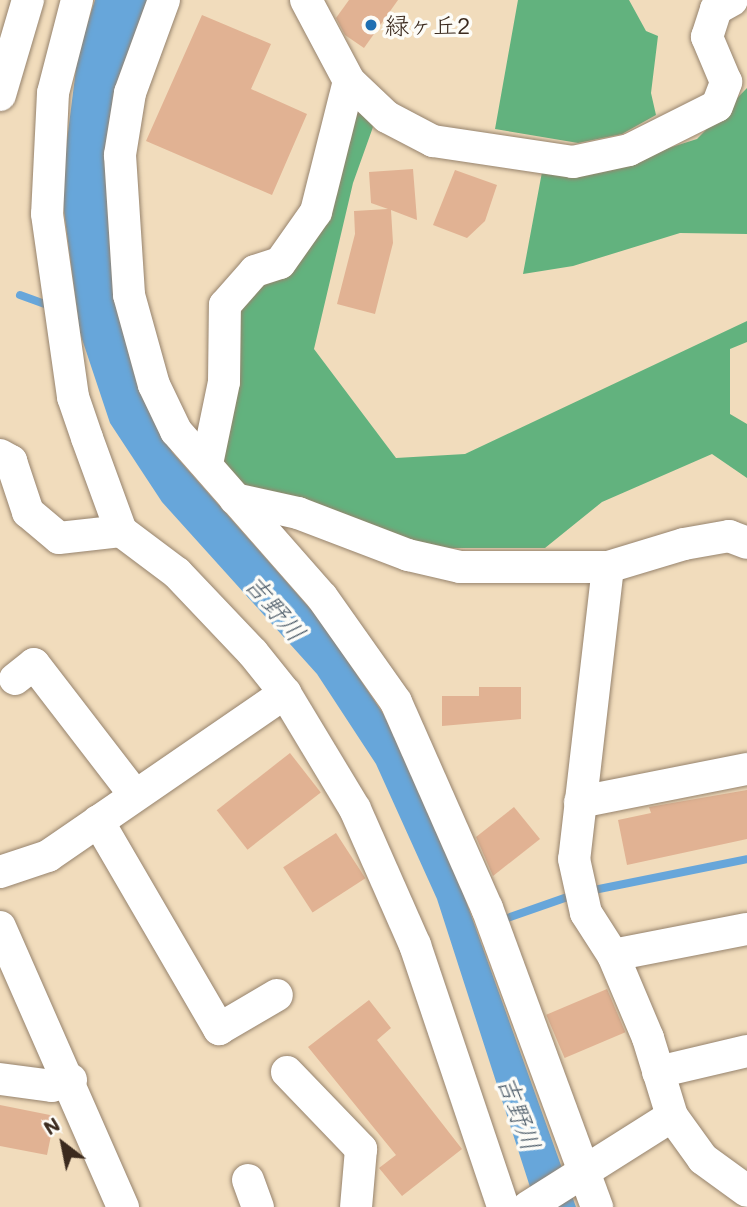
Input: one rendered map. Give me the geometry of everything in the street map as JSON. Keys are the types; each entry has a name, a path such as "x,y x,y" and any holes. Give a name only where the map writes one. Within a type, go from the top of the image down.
{"street":[{"path":"0,96 28,0"},
{"path":"77,0 53,93 47,214 73,397 121,531 177,573 285,693 355,809 415,945 503,1207"},
{"path":"164,0 130,93 120,155 129,295 154,385 176,431 322,597 396,702 492,922 574,1175 597,1207"},
{"path":"306,0 349,80 387,117 433,141 573,162 629,150 717,106 726,82 707,37 716,9 733,0"},
{"path":"207,464 224,382 225,304 256,271 280,263 316,212 349,80"},
{"path":"0,454 11,461 28,512 60,538 121,531"},
{"path":"235,499 298,513 408,555 460,567 608,566 729,536 747,543"},
{"path":"608,566 574,859 586,913 613,955 658,1072 671,1116 703,1159 741,1192"},
{"path":"15,679 34,664 134,794"},
{"path":"0,872 48,856 134,794 285,693"},
{"path":"580,802 747,769"},
{"path":"98,821 219,1029 277,995"},
{"path":"0,927 7,963 71,1080 123,1207"},
{"path":"613,955 747,929"},
{"path":"658,1072 747,1051"},
{"path":"287,1072 361,1149 356,1207"},
{"path":"0,1079 52,1086 71,1080"},
{"path":"528,1207 574,1175 671,1116"}],"green space":[{"path":"518,0 629,0 646,31 658,36 651,93 656,115 622,134 578,143 495,129"},
{"path":"747,88 747,234 680,233 573,266 523,274 542,172 596,171 697,139"},
{"path":"351,93 373,127 353,183 314,349 396,458 465,454 747,321 747,342 730,349 730,414 747,424 747,478 712,454 602,502 545,548 426,548 243,488 218,458 231,307 283,271"}],"water":[{"name":"吉野川","path":"95,0 147,0 113,96 108,167 137,383 172,452 320,620 384,715 444,840 576,1207 541,1207 530,1187 437,899 376,764 317,674 162,502 110,423 80,333 61,188 78,53"}],"building":[{"path":"349,0 398,0 364,48 345,35 336,18"},
{"path":"202,15 271,44 251,89 307,114 272,195 146,141"},
{"path":"413,169 417,220 391,210 393,243 375,314 337,304 355,234 354,211 388,209 371,203 369,172"},
{"path":"455,170 497,185 485,221 467,238 433,225"},
{"path":"479,687 521,687 521,719 442,726 442,696 479,696"},
{"path":"290,753 321,792 247,850 217,810"},
{"path":"747,790 747,839 627,865 618,820 651,813 649,807"},
{"path":"514,807 540,839 493,876 476,837"},
{"path":"336,833 365,878 313,913 283,867"},
{"path":"607,989 625,1032 565,1058 546,1015"},
{"path":"369,1000 391,1028 377,1040 462,1149 402,1196 379,1168 396,1155 308,1047"},
{"path":"0,1105 55,1116 47,1155 0,1146"}],"waterway":[{"path":"20,295 51,306"},
{"path":"589,891 747,859"},
{"path":"499,921 576,894"}],"place":[{"name":"緑ヶ丘2","path":"371,25"}]}
